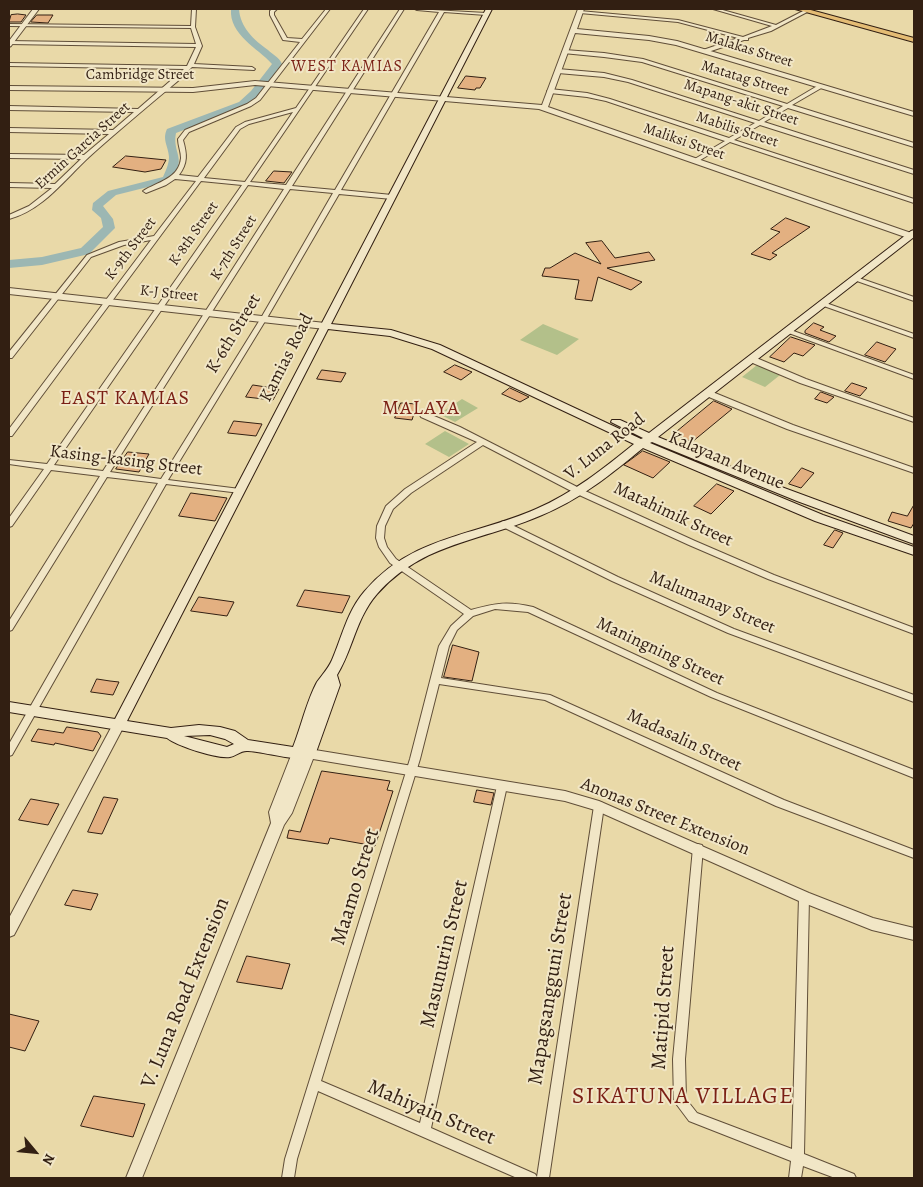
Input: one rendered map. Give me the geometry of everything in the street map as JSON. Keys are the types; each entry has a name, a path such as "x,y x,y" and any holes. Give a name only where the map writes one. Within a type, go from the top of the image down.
{"main road":[{"path":"807,9 914,36"},
{"path":"807,9 914,40"},
{"name":"Kamias Road","path":"119,724 488,11"},
{"name":"V. Luna Road","path":"303,754 333,685 331,676 355,614 373,590 392,572 447,542 540,512 580,492 913,234"},
{"name":"Kalayaan Avenue","path":"325,326 391,333 459,356 645,440 741,487 819,518 914,552"},
{"name":"Kalayaan Avenue","path":"645,440 826,510 914,540"},
{"name":"Anonas Street Extension","path":"9,707 171,733 179,740 187,743 228,752 244,745 303,754"}],"street":[{"path":"9,43 36,9"},
{"path":"9,43 199,46 193,27 194,9"},
{"path":"275,9 272,11 272,15 286,39 304,41"},
{"path":"328,9 258,99 197,127 182,136 180,140 185,155 176,177 392,197"},
{"name":"K-8th Street","path":"9,524 366,9"},
{"name":"K-7th Street","path":"9,628 402,9"},
{"path":"417,9 488,11"},
{"path":"715,9 776,26"},
{"path":"705,51 746,39 776,26 807,9"},
{"path":"544,108 581,10 678,21 746,39"},
{"name":"K-6th Street","path":"9,752 31,710 163,482 264,318 392,94 442,11"},
{"path":"9,24 193,27"},
{"name":"Malakas Street","path":"573,31 655,39 705,51 914,114"},
{"name":"Ermin Garcia Street","path":"9,217 29,209 41,201 86,157 190,66 199,46"},
{"name":"Matatag Street","path":"565,52 643,61 914,145"},
{"path":"9,64 252,68"},
{"name":"Mapang-akit Street","path":"558,71 616,77 914,172"},
{"name":"Cambridge Street","path":"9,88 193,90 255,83 351,91"},
{"path":"695,160 821,86"},
{"name":"Maliksi Street","path":"351,91 544,108 913,234"},
{"name":"Mabilis Street","path":"550,91 594,96 914,201"},
{"path":"9,108 140,111"},
{"name":"K-9th Street","path":"9,434 240,126 296,110"},
{"path":"9,130 114,132"},
{"path":"9,156 86,157"},
{"name":"K-9th Street","path":"146,191 165,184 176,177"},
{"path":"9,185 56,186"},
{"path":"9,356 92,254 148,238 156,238"},
{"path":"856,279 914,299"},
{"name":"K-J Street","path":"9,291 159,306 325,326"},
{"path":"823,304 914,336"},
{"path":"788,331 914,377"},
{"path":"751,359 803,381 914,420"},
{"path":"707,393 798,430 914,471"},
{"name":"Matahimik Street","path":"424,415 431,416 580,492 771,577 914,631"},
{"path":"470,614 400,566 387,555 380,538 381,526 389,508 408,491 483,442"},
{"name":"Kasing-kasing Street","path":"9,462 240,491"},
{"name":"Malumanay Street","path":"504,524 615,579 731,631 914,699"},
{"name":"Maningning Street","path":"470,614 494,606 530,609 714,695 914,774"},
{"name":"Maamo Street","path":"288,1178 291,1159 411,771 434,680 449,636 461,621 470,614"},
{"name":"Madasalin Street","path":"434,680 547,697 780,803 914,854"},
{"path":"9,931 119,724"},
{"name":"Anonas Street Extension","path":"303,754 565,796 599,806 698,848 804,897 872,924 914,934"},
{"name":"V. Luna Road Extension","path":"134,1178 278,823 285,813 303,754"},
{"name":"Masunurin Street","path":"424,1132 502,786"},
{"name":"Mapagsangguni Street","path":"543,1178 599,806"},
{"name":"Matipid Street","path":"698,848 679,1058 680,1101 693,1117 850,1178"},
{"path":"795,1178 798,1158 804,897"},
{"name":"Mahiyain Street","path":"315,1084 531,1178"}],"green space":[{"path":"543,324 579,339 557,355 520,340"},
{"path":"757,365 780,375 765,387 742,377"},
{"path":"462,399 478,408 455,422 439,414"},
{"path":"445,431 469,444 449,457 425,444"}],"building":[{"path":"11,15 26,15 21,22 9,22"},
{"path":"37,15 53,15 48,23 31,22"},
{"path":"466,76 486,78 480,88 475,90 458,88"},
{"path":"126,156 166,160 161,169 145,172 113,167"},
{"path":"274,171 292,172 284,183 266,181"},
{"path":"786,218 810,227 772,253 777,255 770,260 751,254 780,232 771,229"},
{"path":"602,241 615,258 649,252 655,260 607,268 642,282 631,290 598,277 592,301 575,299 579,280 542,276 545,268 550,268 575,253 601,264 586,243"},
{"path":"814,323 824,327 820,330 836,336 829,342 805,333"},
{"path":"791,337 815,345 803,356 794,353 784,362 770,357"},
{"path":"877,342 896,349 885,362 865,355"},
{"path":"455,365 472,372 461,380 444,372"},
{"path":"322,370 346,373 341,382 317,379"},
{"path":"852,383 867,388 860,396 845,391"},
{"path":"253,385 279,389 273,400 246,397"},
{"path":"510,388 529,397 520,402 502,394"},
{"path":"821,392 834,397 827,403 815,399"},
{"path":"714,401 732,409 692,442 674,434"},
{"path":"401,403 417,404 412,420 395,418"},
{"path":"234,421 262,424 256,436 228,433"},
{"path":"643,451 670,462 653,478 624,465"},
{"path":"128,452 149,454 139,472 116,469"},
{"path":"802,468 814,473 801,488 789,484"},
{"path":"717,484 734,491 711,514 694,506"},
{"path":"191,493 227,498 215,521 179,516"},
{"path":"914,505 914,523 911,528 888,521 892,512 907,516"},
{"path":"835,530 843,533 833,548 824,545"},
{"path":"305,590 350,596 342,613 297,606"},
{"path":"199,597 234,602 227,616 191,611"},
{"path":"453,645 479,652 472,681 444,677"},
{"path":"97,679 119,682 113,695 91,692"},
{"path":"67,727 98,732 101,736 93,751 55,743 54,745 31,741 38,729 63,733"},
{"path":"322,771 390,781 387,790 393,791 375,846 330,838 328,844 287,838 289,830 300,832"},
{"path":"477,790 494,793 491,805 474,802"},
{"path":"104,797 118,799 102,834 88,832"},
{"path":"31,799 59,804 48,825 19,820"},
{"path":"73,890 98,894 91,910 65,905"},
{"path":"247,956 290,964 282,989 237,982"},
{"path":"9,1014 39,1021 25,1051 9,1047"},
{"path":"94,1096 145,1104 133,1137 81,1126"}],"waterway":[{"path":"9,264 42,261 85,251 109,228 108,219 98,210 97,205 112,193 168,179 174,160 172,147 169,142 171,131 243,104 255,93 277,64 242,31 237,23 235,9"}],"district":[{"name":"WEST KAMIAS","path":"347,67"},
{"name":"EAST KAMIAS","path":"125,399"},
{"name":"MALAYA","path":"421,409"},
{"name":"SIKATUNA VILLAGE","path":"683,1097"}]}
